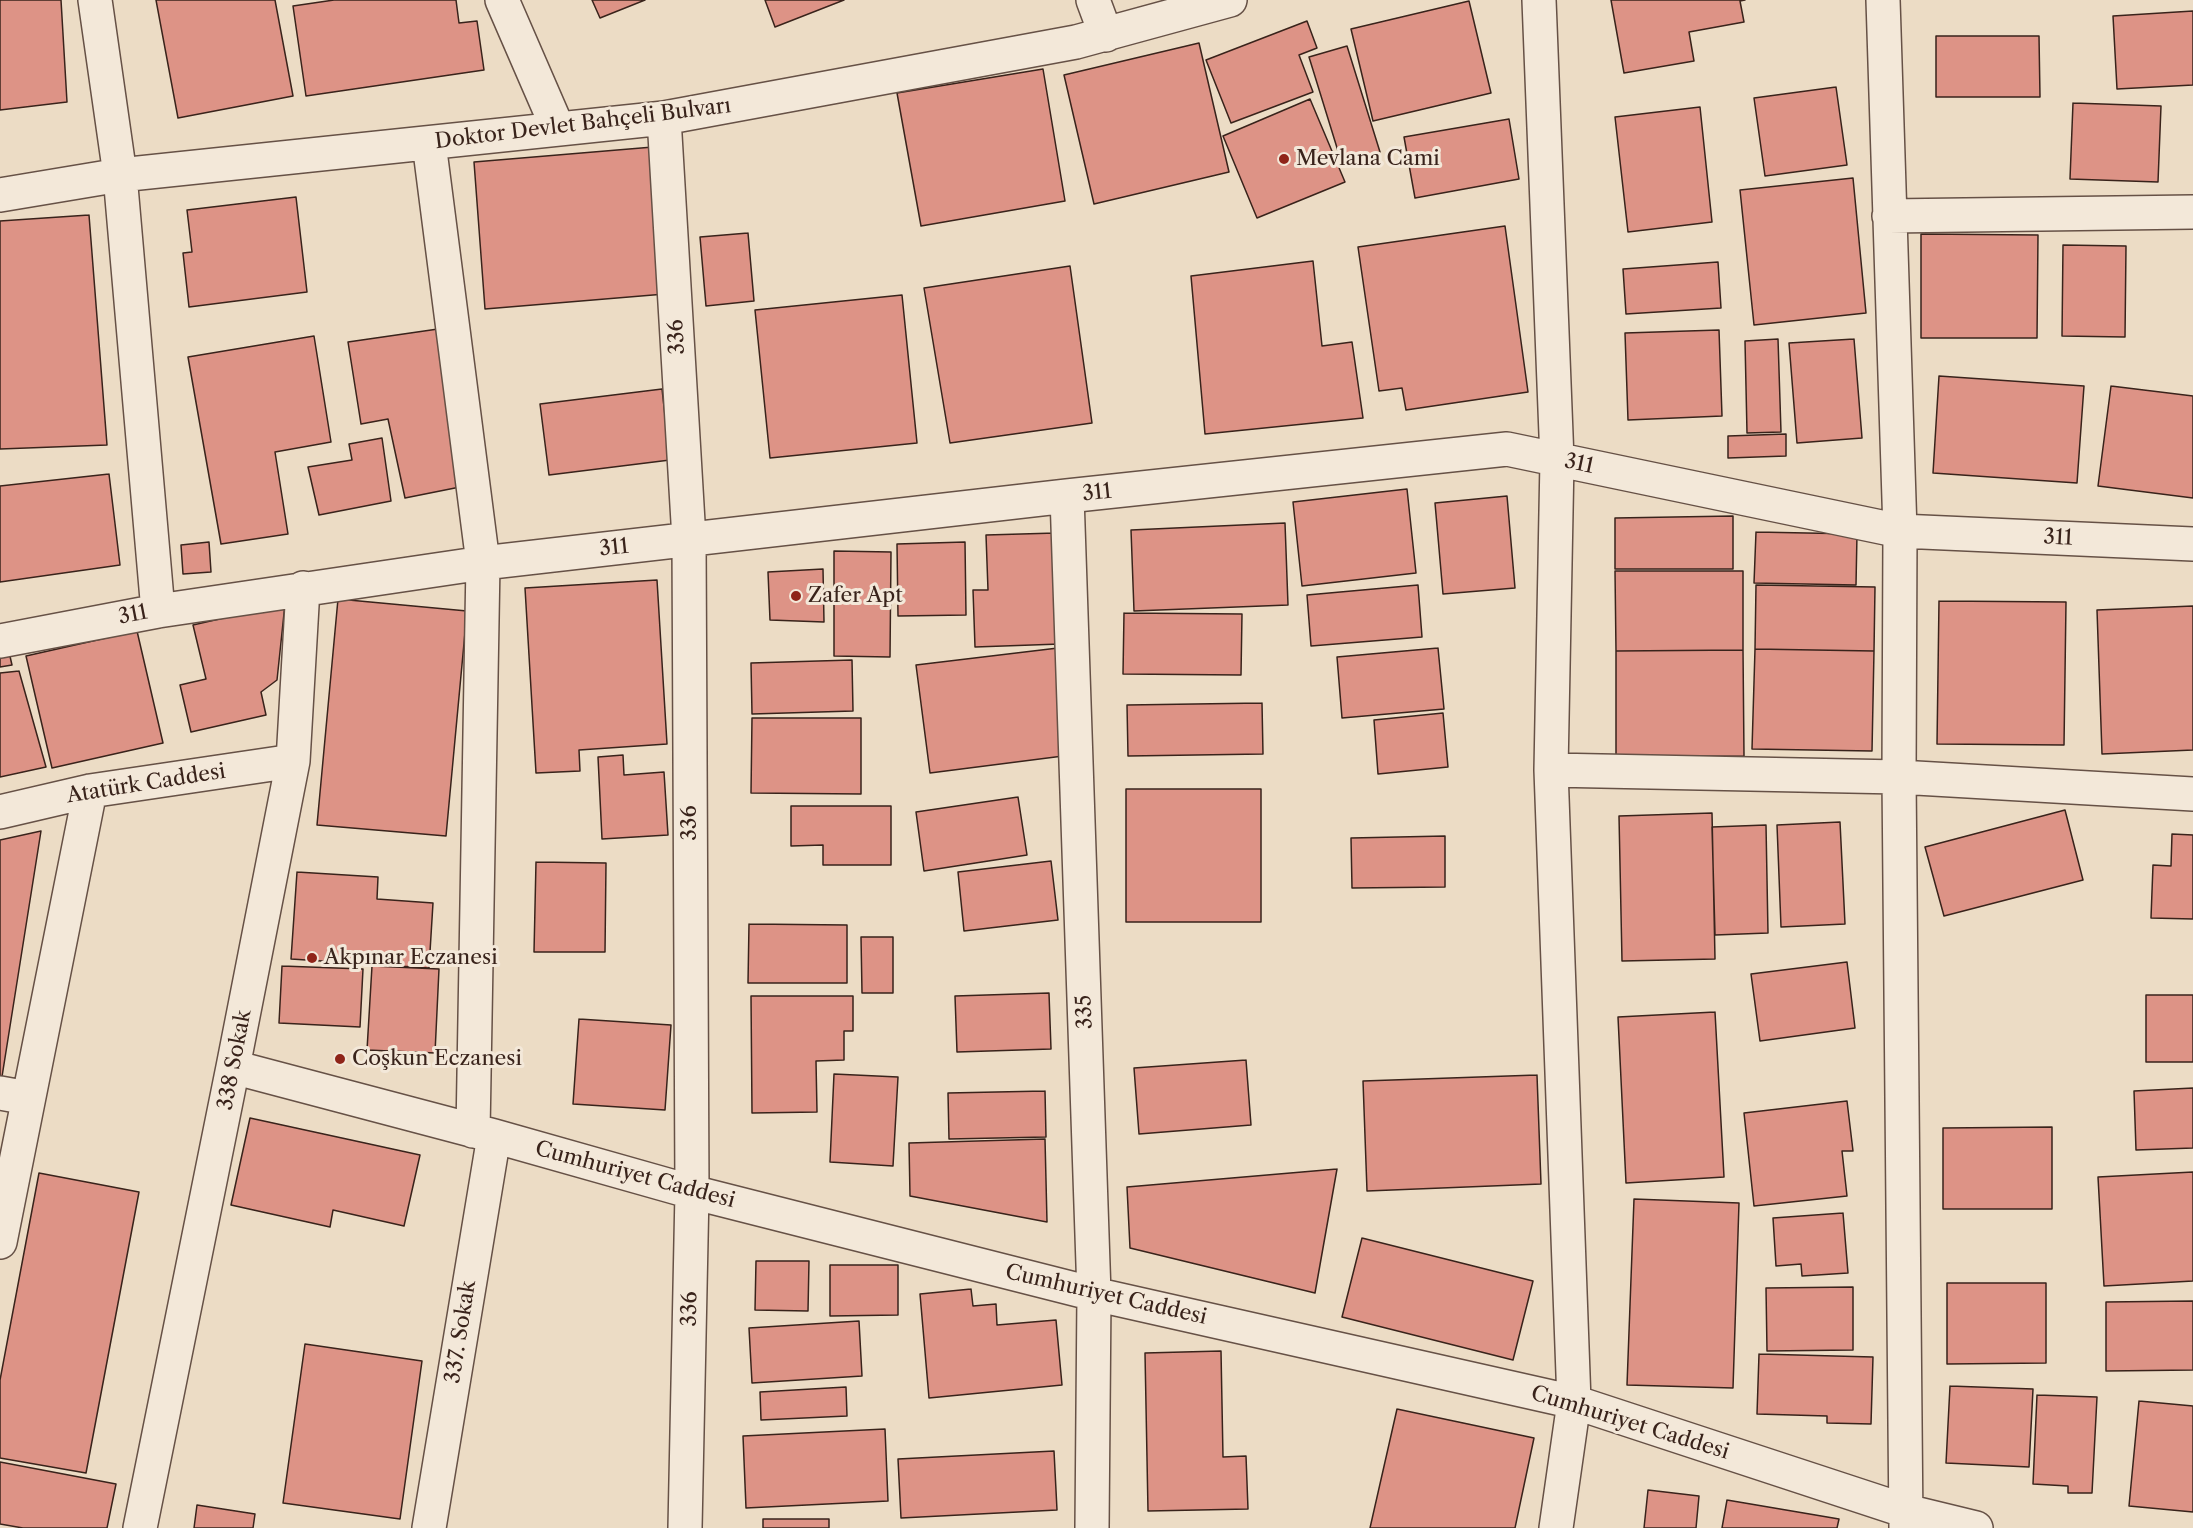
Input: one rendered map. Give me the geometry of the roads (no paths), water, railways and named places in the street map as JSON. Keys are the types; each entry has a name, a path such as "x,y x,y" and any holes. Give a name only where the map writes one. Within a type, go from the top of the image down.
{"street":[{"path":"95,0 120,175 158,611"},
{"path":"502,0 558,129"},
{"path":"1093,0 1106,35"},
{"name":"Doktor Devlet Bahçeli Bulvarı","path":"0,195 120,175 664,118 1076,42 1230,0"},
{"path":"1539,0 1557,460 1551,770 1574,1402 1556,1528"},
{"path":"1883,0 1900,531 1899,777 1906,1519"},
{"name":"336","path":"664,118 689,539 692,1192 685,1528"},
{"name":"337. Sokak","path":"429,143 483,562 483,1134 429,1528"},
{"path":"1889,216 2193,212"},
{"name":"311","path":"0,641 158,611 483,562 1508,449 1900,531 2193,544"},
{"name":"335","path":"1067,496 1094,1294 1092,1528"},
{"name":"338 Sokak","path":"140,1528 292,761 303,588"},
{"name":"Atatürk Caddesi","path":"0,812 90,791 292,761"},
{"path":"1551,770 1899,777 2193,794"},
{"path":"0,1242 14,1095 90,791"},
{"name":"Cumhuriyet Caddesi","path":"233,1067 692,1192 1094,1294 1574,1402 1906,1519 1976,1528"}],"place":[{"name":"Mevlana Cami","path":"1284,159"},
{"name":"Zafer Apt","path":"796,596"},
{"name":"Akpınar Eczanesi","path":"312,958"},
{"name":"Coşkun Eczanesi","path":"340,1059"}]}
